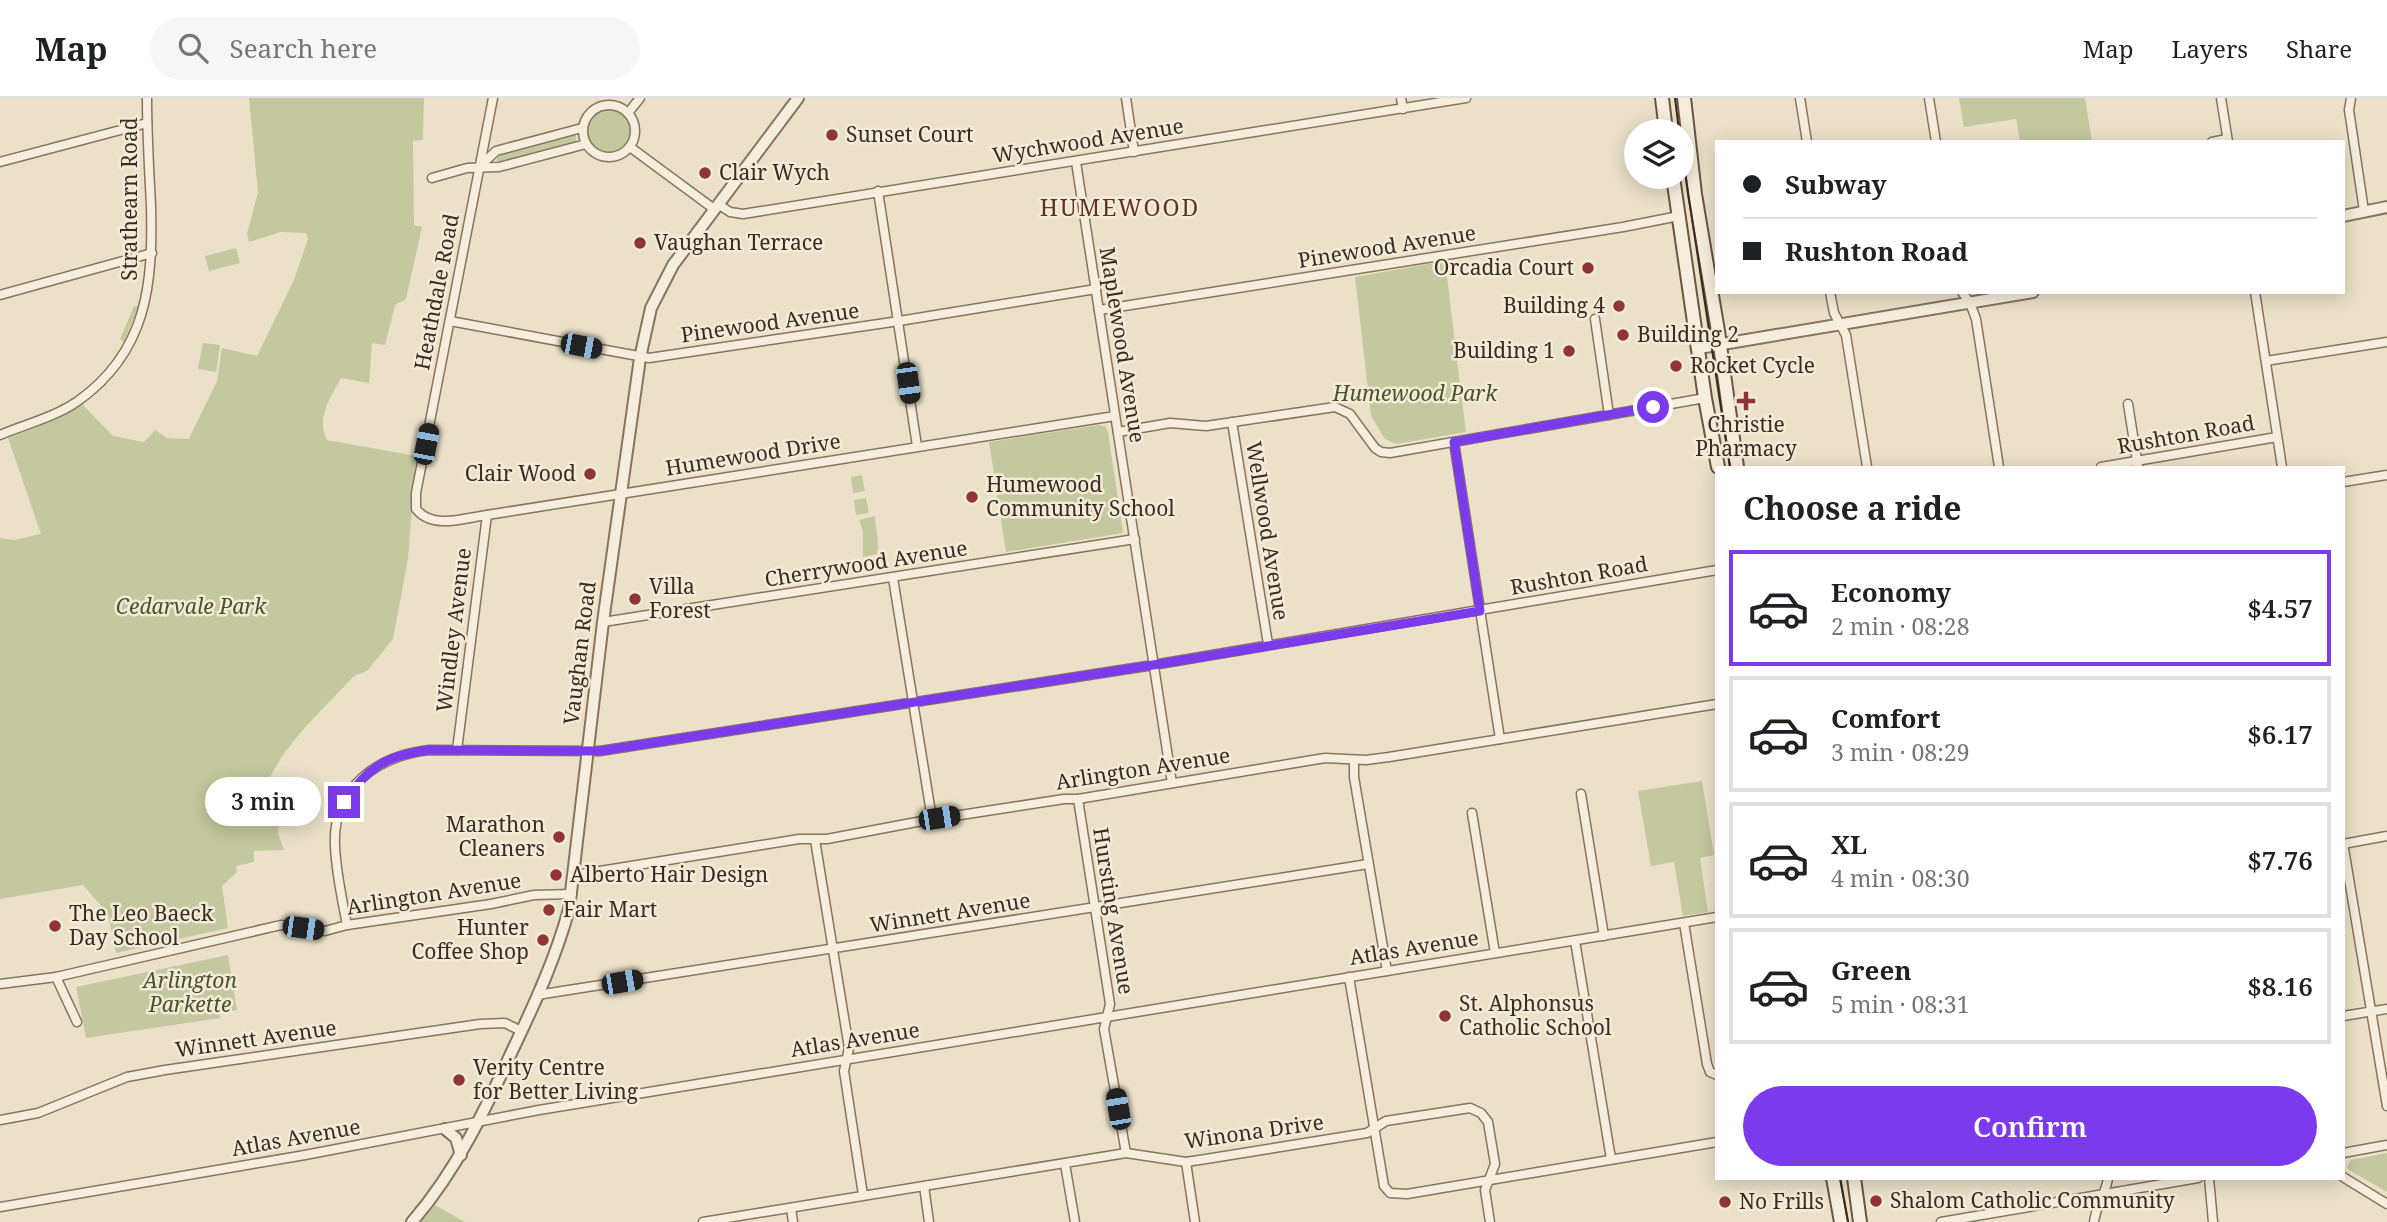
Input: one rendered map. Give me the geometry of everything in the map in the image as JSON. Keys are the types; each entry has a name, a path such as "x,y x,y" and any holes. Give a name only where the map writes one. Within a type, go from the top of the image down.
{"main road":[{"path":"1664,98 1665,119"},
{"path":"1684,98 1695,194 1737,466"},
{"path":"1675,189 1705,398 1718,466"},
{"path":"1833,1180 1840,1222"},
{"path":"1854,1180 1860,1222"}],"street":[{"name":"Strathearn Road","path":"0,435 66,408 87,394 108,375 125,352 144,312 152,253 146,98"},
{"name":"Heathdale Road","path":"416,493 494,98"},
{"path":"628,113 639,98"},
{"name":"Vaughan Road","path":"412,1222 437,1191 480,1121 565,926 575,876 603,622 646,324 656,295 673,265 799,98"},
{"path":"1126,98 1134,152"},
{"path":"1401,98 1403,109"},
{"name":"Wychwood Avenue","path":"716,207 743,214 1466,98"},
{"path":"1800,98 1807,140"},
{"path":"1928,98 1936,140"},
{"path":"2221,98 2228,140"},
{"path":"2351,98 2349,110 2364,211"},
{"path":"618,101 628,113 635,130 630,147 615,156 607,157 598,155 586,144 582,128 590,112 618,101"},
{"path":"0,162 147,123"},
{"path":"479,167 496,151 582,128"},
{"path":"432,178 479,167 499,167 586,144"},
{"path":"630,147 716,207"},
{"name":"Maplewood Avenue","path":"1076,162 1172,783"},
{"path":"878,191 917,446"},
{"path":"2345,216 2387,207"},
{"name":"Pinewood Avenue","path":"1099,310 1679,216"},
{"path":"0,295 152,253"},
{"name":"Pinewood Avenue","path":"450,321 640,358 695,352 1096,289"},
{"path":"1830,294 1834,313 1846,335 1867,466"},
{"path":"1963,294 1976,318 1999,466"},
{"path":"1699,348 2022,294"},
{"path":"2255,294 2282,466"},
{"path":"1595,319 1609,415"},
{"path":"2266,361 2387,342"},
{"path":"1118,432 1170,423 1202,427 1335,407 1350,414 1375,448 1385,453 1705,398"},
{"path":"2128,404 2138,464"},
{"name":"Humewood Drive","path":"416,493 416,509 431,521 487,515 1115,415"},
{"name":"Wellwood Avenue","path":"1232,422 1268,644"},
{"name":"Rushton Road","path":"2113,466 2138,464 2277,438"},
{"path":"1454,442 1500,739"},
{"path":"2345,482 2387,475"},
{"name":"Windley Avenue","path":"457,750 487,515"},
{"name":"Cherrywood Avenue","path":"603,622 1135,539"},
{"name":"Rushton Road","path":"347,925 334,844 336,824 344,802 356,784 373,768 407,752 600,751 1154,665 1715,570"},
{"path":"893,578 932,819"},
{"name":"Arlington Avenue","path":"575,876 799,839 815,840 932,819 1078,799 1325,758 1354,760 1389,757 1715,704"},
{"path":"1354,760 1354,777 1387,971"},
{"path":"1581,794 1604,936"},
{"name":"Hursting Avenue","path":"1078,799 1110,1004 1104,1029 1126,1153"},
{"path":"1472,813 1495,953"},
{"path":"2345,844 2387,836"},
{"path":"815,840 849,1048 844,1070 863,1195"},
{"path":"2345,856 2387,1106"},
{"name":"Winnett Avenue","path":"537,995 1368,864"},
{"name":"Arlington Avenue","path":"0,984 56,976 281,925 325,931 347,925 534,895 572,894"},
{"name":"Atlas Avenue","path":"0,1207 846,1059 1715,917"},
{"path":"1684,923 1707,1064 1710,1072 1715,1074"},
{"path":"1575,941 1611,1159"},
{"path":"56,976 77,1022"},
{"path":"1349,977 1384,1186 1393,1194 1715,1142"},
{"path":"2345,1016 2387,1009"},
{"name":"Winnett Avenue","path":"0,1120 38,1113 127,1077 480,1024 505,1023 521,1031"},
{"name":"Winona Drive","path":"703,1222 1126,1153 1186,1161 1367,1133 1386,1121 1465,1108 1481,1113 1488,1122 1495,1164 1490,1180"},
{"path":"445,1129 456,1138 461,1155"},
{"path":"2345,1153 2387,1145"},
{"path":"1186,1161 1195,1222"},
{"path":"1066,1164 1074,1222"},
{"path":"2345,1178 2387,1204"},
{"path":"1490,1180 1485,1194 1490,1222"},
{"path":"2094,1222 2096,1205 2107,1180"},
{"path":"1941,1222 1980,1219 2186,1180"},
{"path":"2208,1180 2213,1222"},
{"path":"924,1186 929,1222"},
{"path":"791,1208 793,1222"}],"green space":[{"name":"Cedarvale Park","path":"249,98 424,98 423,140 413,141 414,225 422,227 406,299 395,305 385,345 372,343 369,383 341,378 326,408 323,424 327,440 416,456 408,559 393,639 367,671 354,676 308,725 286,750 269,779 284,784 278,833 284,850 254,851 254,862 236,866 237,872 222,886 228,928 116,953 108,914 83,885 0,899 0,538 14,540 41,534 8,438 83,405 113,436 144,442 155,430 167,438 189,439 217,381 222,348 257,356 294,280 308,239 306,233 280,232 249,242 247,234 258,192"},
{"path":"1959,98 2085,98 2092,140 2020,140 2016,119 1964,127"},
{"path":"609,108 624,115 631,130 624,145 609,152 594,145 587,130 594,115"},
{"path":"576,136 576,141 501,162 496,161 499,155"},
{"path":"236,248 240,263 209,271 205,256"},
{"name":"Humewood Park","path":"1445,261 1466,432 1396,444 1385,439 1371,416 1355,277"},
{"path":"134,306 139,306 124,342 120,339"},
{"path":"203,343 220,345 216,372 198,369"},
{"path":"1105,426 1108,432 1123,533 1006,552 989,442"},
{"path":"862,475 865,491 853,493 851,477"},
{"path":"866,498 869,513 856,515 854,500"},
{"path":"875,516 877,554 863,557 863,531 859,520"},
{"path":"1702,781 1714,855 1700,858 1708,912 1683,916 1674,862 1651,866 1638,791"},
{"name":"Arlington Parkette","path":"228,955 237,1010 219,1013 220,1018 86,1038 76,987"},
{"path":"2387,1153 2387,1192 2347,1167 2351,1160"},
{"path":"435,1205 465,1222 421,1222"}],"tram line":[{"path":"1675,98 1678,119"},
{"path":"1688,189 1730,466"},
{"path":"1840,1180 1848,1222"}],"place":[{"name":"Sunset Court","path":"832,135"},
{"name":"Clair Wych","path":"705,173"},
{"name":"Vaughan Terrace","path":"640,243"},
{"name":"Orcadia Court","path":"1588,268"},
{"name":"Building 4","path":"1619,306"},
{"name":"Building 2","path":"1623,335"},
{"name":"Building 1","path":"1569,351"},
{"name":"Rocket Cycle","path":"1676,366"},
{"name":"Christie Pharmacy","path":"1746,401"},
{"name":"Clair Wood","path":"590,474"},
{"name":"Humewood Community School","path":"972,497"},
{"name":"Villa Forest","path":"635,599"},
{"name":"Marathon Cleaners","path":"559,837"},
{"name":"Alberto Hair Design","path":"556,875"},
{"name":"Fair Mart","path":"549,910"},
{"name":"The Leo Baeck Day School","path":"55,926"},
{"name":"Hunter Coffee Shop","path":"543,940"},
{"name":"St. Alphonsus Catholic School","path":"1445,1016"},
{"name":"Verity Centre for Better Living","path":"459,1080"},
{"name":"Shalom Catholic Community","path":"1876,1201"},
{"name":"No Frills","path":"1725,1202"}],"district":[{"name":"HUMEWOOD","path":"1120,208"}],"route":[{"path":"344,802 356,784 373,768 407,752 600,751 1480,611 1454,442 1653,407"}]}
